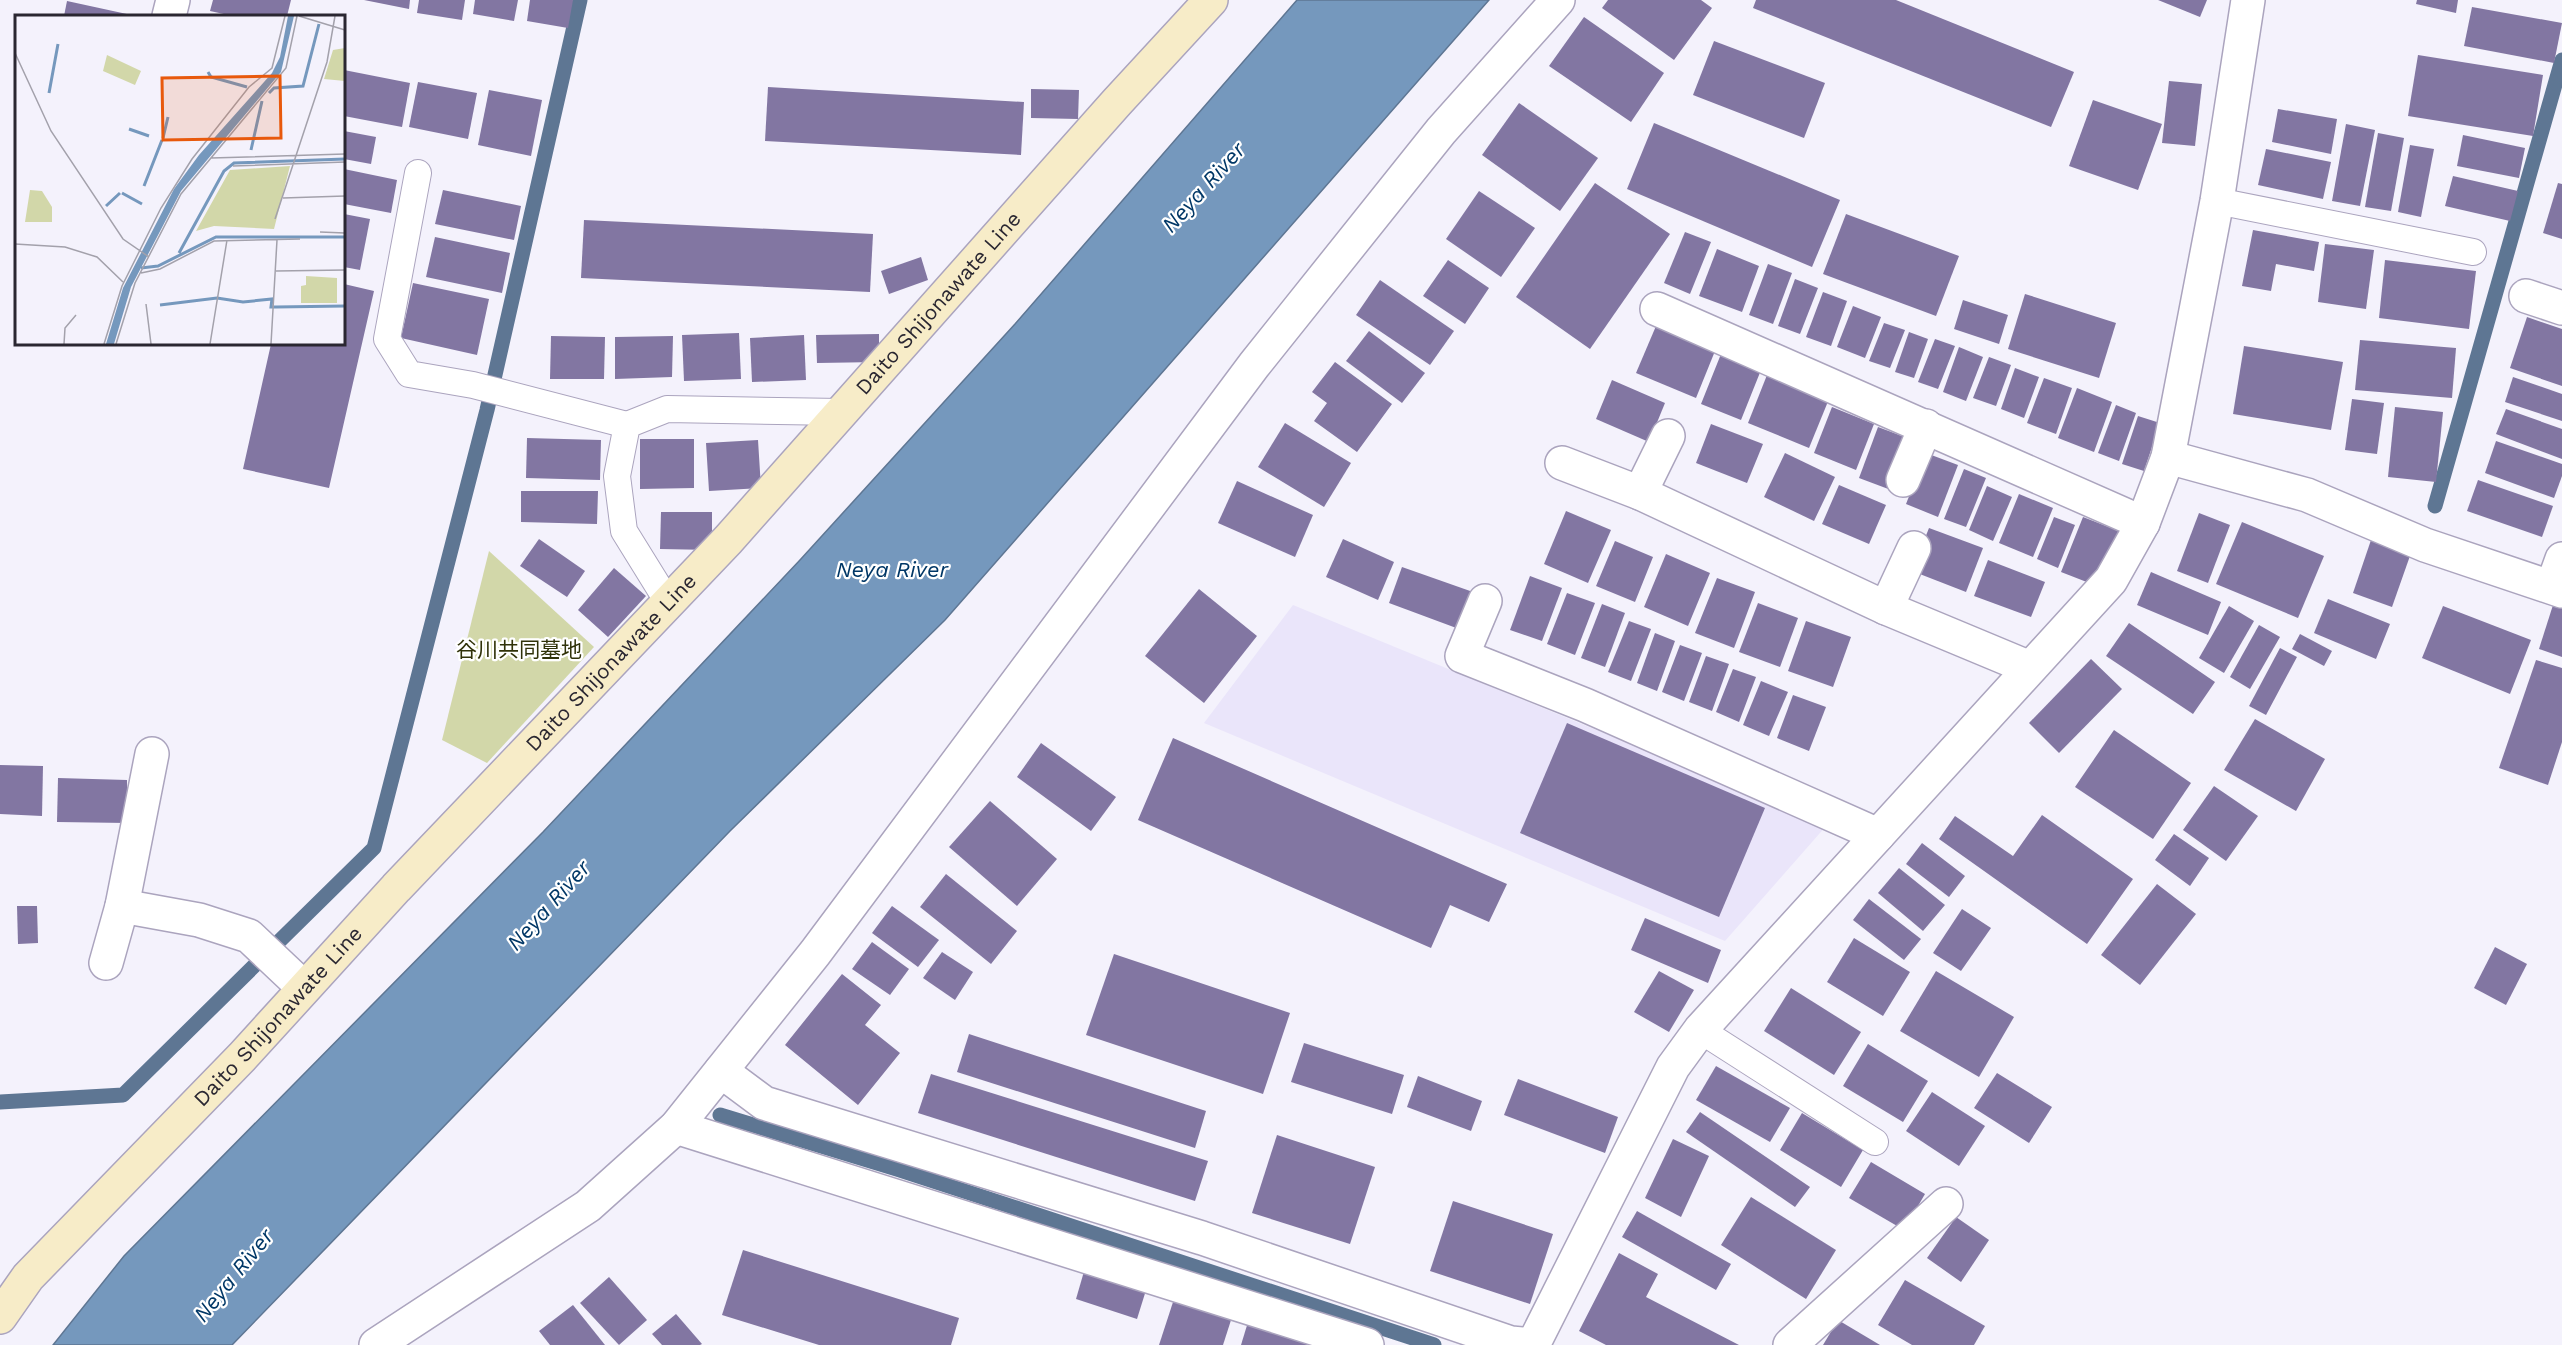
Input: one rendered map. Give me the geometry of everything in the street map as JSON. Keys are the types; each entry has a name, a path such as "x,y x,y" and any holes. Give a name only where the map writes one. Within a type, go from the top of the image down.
{"main road":[{"name":"Daito Shijonawate Line","path":"0,1317 28,1277 242,1058 396,888 728,540 1211,0"}],"street":[{"path":"169,15 173,0"},
{"path":"393,1340 588,1206 676,1127 822,943 1254,364 1441,131 1558,0"},
{"path":"721,1071 764,1103 1202,1238 1511,1343 1533,1345 1673,1067 1700,1030 2110,580 2143,523 2168,457 2217,201 2248,0"},
{"path":"2526,296 2562,308"},
{"path":"1657,309 2143,523"},
{"path":"1903,480 1926,426"},
{"path":"1640,493 1668,436"},
{"path":"2168,457 2307,495 2425,545 2559,579"},
{"path":"1562,463 1640,493 1886,608 2030,668"},
{"path":"1886,608 1914,548"},
{"path":"1485,601 1462,656 1585,705 1878,835"},
{"path":"106,963 122,906 152,754"},
{"path":"122,906 199,920 249,936 304,988"},
{"path":"676,1127 1364,1344"},
{"path":"1790,1345 1946,1204"}],"lane":[{"path":"418,173 387,339 409,375 473,385 627,425 667,408 841,412"},
{"path":"2217,201 2473,252"},
{"path":"627,425 617,476 624,531 668,602"},
{"path":"1700,1030 1875,1142"}],"shaded area":[{"path":"1293,605 1827,825 1725,941 1204,723"}],"green space":[{"name":"谷川共同墓地","path":"489,551 594,647 487,763 442,740"}],"water":[{"name":"Neya River","path":"1297,0 1489,0 945,620 730,831 232,1345 53,1345 124,1256 543,832 800,560 1015,324"}],"building":[{"path":"213,0 291,0 287,15 228,15 210,11"},
{"path":"364,0 410,0 409,9"},
{"path":"419,0 465,0 462,20 417,13"},
{"path":"475,0 518,0 514,21 473,14"},
{"path":"530,0 573,0 568,28 527,21"},
{"path":"1608,0 1701,0 1712,8 1674,60 1602,8"},
{"path":"1756,0 1896,0 2074,72 2051,127 1753,8"},
{"path":"2158,0 2207,0 2200,17"},
{"path":"2417,0 2458,0 2456,13 2416,4"},
{"path":"67,1 131,15 64,15"},
{"path":"2472,7 2562,23 2554,63 2464,46"},
{"path":"1584,17 1664,73 1631,122 1549,66"},
{"path":"1714,41 1825,83 1804,138 1693,95"},
{"path":"2418,55 2543,75 2533,136 2408,116"},
{"path":"345,70 410,83 402,127 345,116"},
{"path":"2169,81 2202,84 2195,146 2162,143"},
{"path":"418,82 477,93 468,139 409,127"},
{"path":"768,87 1024,102 1021,155 765,141"},
{"path":"1031,89 1079,90 1078,119 1031,118"},
{"path":"489,90 542,100 531,156 478,145"},
{"path":"2093,100 2162,124 2138,190 2069,166"},
{"path":"1519,103 1598,158 1560,211 1482,155"},
{"path":"2278,109 2337,119 2331,154 2272,142"},
{"path":"1654,123 1840,200 1812,267 1627,189"},
{"path":"2346,124 2375,130 2360,206 2332,201"},
{"path":"345,131 376,137 371,164 345,159"},
{"path":"2378,133 2404,138 2391,211 2365,207"},
{"path":"2463,135 2525,148 2519,178 2457,166"},
{"path":"2410,145 2434,149 2421,217 2398,212"},
{"path":"2266,149 2331,162 2323,199 2258,185"},
{"path":"345,169 397,180 391,213 345,204"},
{"path":"2453,176 2518,191 2510,221 2445,206"},
{"path":"1595,183 1670,234 1590,349 1516,297"},
{"path":"2558,183 2562,184 2562,239 2543,233"},
{"path":"443,190 521,206 514,240 435,224"},
{"path":"1479,191 1535,228 1501,277 1446,239"},
{"path":"345,214 370,219 360,270 345,267"},
{"path":"1846,214 1959,256 1936,316 1823,274"},
{"path":"584,220 873,234 870,292 581,278"},
{"path":"2253,230 2319,242 2314,271 2276,264 2271,291 2242,286"},
{"path":"1685,232 1711,242 1690,294 1664,283"},
{"path":"435,237 510,253 502,293 426,277"},
{"path":"2325,244 2374,250 2366,309 2318,302"},
{"path":"1717,249 1759,266 1742,312 1699,296"},
{"path":"921,257 928,280 889,294 881,271"},
{"path":"1448,260 1489,288 1465,324 1423,296"},
{"path":"2385,260 2476,271 2469,329 2379,318"},
{"path":"1768,264 1792,273 1773,324 1749,315"},
{"path":"1795,279 1818,288 1800,334 1778,326"},
{"path":"1380,280 1454,331 1430,365 1356,315"},
{"path":"413,283 489,299 477,355 401,338"},
{"path":"345,284 374,291 329,488 243,469 271,345 345,345"},
{"path":"1823,292 1847,301 1831,346 1806,337"},
{"path":"2025,294 2116,323 2099,378 2008,349"},
{"path":"1963,300 2008,315 1999,344 1954,329"},
{"path":"1853,306 1881,317 1865,358 1837,347"},
{"path":"2527,317 2562,329 2562,386 2510,368"},
{"path":"1884,323 1905,330 1890,368 1869,361"},
{"path":"1656,326 1715,351 1696,398 1636,373"},
{"path":"1369,331 1425,373 1402,403 1346,361"},
{"path":"1909,332 1928,339 1914,378 1895,372"},
{"path":"739,333 741,379 684,381 682,335"},
{"path":"879,334 879,362 817,363 816,335"},
{"path":"804,335 806,380 752,382 750,338"},
{"path":"551,336 605,337 604,379 550,379"},
{"path":"673,336 672,377 615,379 615,337"},
{"path":"1935,339 1955,346 1938,389 1918,382"},
{"path":"2360,340 2456,348 2452,398 2355,390"},
{"path":"2244,346 2343,362 2331,430 2233,414"},
{"path":"1959,347 1983,357 1966,401 1943,392"},
{"path":"1721,354 1761,370 1741,420 1701,404"},
{"path":"1989,357 2011,365 1996,406 1973,398"},
{"path":"1335,362 1392,404 1357,452 1314,421 1327,403 1312,392"},
{"path":"2015,368 2039,377 2024,418 2001,409"},
{"path":"1767,375 1829,399 1809,448 1748,423"},
{"path":"2513,377 2562,394 2562,421 2505,402"},
{"path":"2044,378 2072,388 2056,434 2027,423"},
{"path":"1612,380 1665,403 1649,442 1596,419"},
{"path":"2077,388 2112,402 2094,452 2058,438"},
{"path":"2352,399 2384,403 2377,454 2345,450"},
{"path":"2116,405 2136,413 2119,461 2098,453"},
{"path":"1832,407 1874,424 1856,470 1814,453"},
{"path":"2395,407 2443,412 2436,482 2388,477"},
{"path":"2506,409 2562,429 2562,459 2496,434"},
{"path":"2138,416 2160,423 2144,471 2122,464"},
{"path":"1285,423 1351,463 1324,507 1258,467"},
{"path":"1711,424 1763,444 1747,483 1696,463"},
{"path":"1878,427 1910,439 1891,490 1859,478"},
{"path":"527,438 601,440 600,480 526,478"},
{"path":"640,439 694,439 694,488 640,489"},
{"path":"758,440 761,488 709,491 706,443"},
{"path":"2496,441 2562,464 2562,476 2554,498 2485,473"},
{"path":"1785,453 1835,477 1814,521 1764,497"},
{"path":"1926,453 1958,465 1938,517 1906,504"},
{"path":"1964,469 1986,478 1966,527 1944,519"},
{"path":"2478,480 2553,506 2542,537 2467,511"},
{"path":"1237,481 1313,515 1295,557 1218,523"},
{"path":"1839,485 1886,505 1869,544 1822,524"},
{"path":"1987,486 2012,497 1993,541 1969,530"},
{"path":"521,491 598,491 597,524 521,522"},
{"path":"2019,494 2053,508 2033,557 1999,543"},
{"path":"1566,511 1611,530 1588,583 1544,564"},
{"path":"661,512 712,512 712,550 660,549"},
{"path":"2199,513 2230,525 2208,583 2177,571"},
{"path":"2054,517 2075,525 2058,568 2037,559"},
{"path":"2083,517 2119,531 2097,586 2061,572"},
{"path":"2242,522 2324,556 2298,618 2216,584"},
{"path":"1929,528 1983,548 1966,592 1912,571"},
{"path":"539,539 585,571 567,597 520,566"},
{"path":"1343,539 1394,562 1378,600 1326,577"},
{"path":"2371,540 2411,553 2392,607 2353,593"},
{"path":"1615,541 1653,557 1635,602 1596,586"},
{"path":"1666,554 1710,573 1688,626 1644,607"},
{"path":"1988,560 2045,582 2031,617 1974,596"},
{"path":"1402,567 1473,592 1459,629 1389,603"},
{"path":"614,568 646,596 608,637 578,610"},
{"path":"2151,572 2221,602 2208,635 2137,605"},
{"path":"1530,576 1562,588 1542,641 1510,630"},
{"path":"1717,578 1755,592 1734,648 1695,633"},
{"path":"1199,589 1257,636 1204,703 1145,656"},
{"path":"1567,593 1595,603 1575,655 1547,644"},
{"path":"2328,599 2390,624 2376,659 2314,633"},
{"path":"1758,603 1798,618 1780,667 1739,652"},
{"path":"1602,604 1625,613 1605,667 1581,658"},
{"path":"2553,605 2562,608 2562,657 2539,649"},
{"path":"2229,606 2254,621 2224,673 2199,658"},
{"path":"2443,606 2531,640 2510,694 2422,658"},
{"path":"1629,621 1651,629 1631,681 1608,672"},
{"path":"1806,621 1851,637 1833,687 1788,671"},
{"path":"2129,623 2215,682 2193,714 2106,656"},
{"path":"2259,625 2280,637 2250,689 2230,677"},
{"path":"1655,633 1675,641 1657,691 1637,683"},
{"path":"2300,634 2332,651 2324,666 2292,649"},
{"path":"1680,645 1702,653 1684,701 1662,692"},
{"path":"2280,648 2297,657 2266,715 2249,706"},
{"path":"1706,656 1729,664 1712,711 1689,702"},
{"path":"2091,659 2122,689 2059,753 2029,723"},
{"path":"2536,660 2562,668 2562,742 2548,785 2499,768"},
{"path":"1733,669 1756,677 1739,722 1716,712"},
{"path":"1761,681 1788,692 1769,736 1743,725"},
{"path":"1793,695 1826,707 1809,751 1777,738"},
{"path":"2255,719 2325,759 2296,811 2224,770"},
{"path":"1567,723 1765,808 1719,917 1520,833"},
{"path":"2114,730 2191,783 2153,839 2075,787"},
{"path":"1173,738 1507,884 1489,922 1450,905 1431,948 1138,820"},
{"path":"1041,743 1116,797 1091,831 1017,777"},
{"path":"0,765 43,766 42,816 0,814"},
{"path":"58,778 127,780 127,823 57,822"},
{"path":"2214,786 2258,816 2226,861 2183,830"},
{"path":"990,801 1057,859 1017,906 949,847"},
{"path":"2042,815 2133,879 2087,944 1939,839 1955,816 2013,856"},
{"path":"2174,834 2209,858 2190,886 2155,860"},
{"path":"1922,843 1965,876 1949,897 1906,864"},
{"path":"1899,868 1945,905 1923,931 1878,893"},
{"path":"946,874 1017,931 991,964 920,907"},
{"path":"2157,884 2196,914 2140,985 2101,955"},
{"path":"1869,899 1921,939 1904,960 1853,920"},
{"path":"17,906 37,906 38,943 18,944"},
{"path":"892,906 939,940 918,967 872,933"},
{"path":"1962,909 1991,928 1961,971 1933,953"},
{"path":"1645,918 1721,950 1708,983 1631,950"},
{"path":"1854,938 1910,972 1883,1016 1827,982"},
{"path":"872,942 909,969 890,995 852,969"},
{"path":"2495,947 2527,964 2506,1005 2474,988"},
{"path":"942,952 973,972 955,1000 923,978"},
{"path":"1114,954 1290,1013 1263,1094 1086,1035"},
{"path":"1659,971 1694,990 1669,1032 1634,1012"},
{"path":"1936,971 2014,1017 1979,1077 1900,1031"},
{"path":"842,974 881,1005 865,1025 900,1053 858,1105 785,1045"},
{"path":"1791,988 1861,1032 1834,1075 1764,1031"},
{"path":"969,1034 1206,1111 1195,1148 957,1072"},
{"path":"1304,1043 1404,1075 1392,1114 1291,1082"},
{"path":"1868,1044 1928,1081 1903,1122 1843,1086"},
{"path":"1716,1066 1790,1108 1770,1142 1696,1100"},
{"path":"1997,1073 2052,1107 2029,1143 1974,1108"},
{"path":"931,1074 1208,1161 1195,1201 918,1113"},
{"path":"1418,1076 1482,1101 1471,1131 1407,1107"},
{"path":"1518,1079 1618,1117 1605,1153 1504,1115"},
{"path":"1932,1092 1985,1126 1959,1166 1906,1131"},
{"path":"1700,1112 1810,1187 1795,1207 1686,1132"},
{"path":"1802,1113 1863,1150 1841,1187 1780,1150"},
{"path":"1277,1135 1375,1167 1350,1244 1252,1213"},
{"path":"1673,1139 1709,1156 1681,1217 1645,1198"},
{"path":"1871,1162 1925,1194 1904,1230 1849,1198"},
{"path":"1751,1197 1836,1250 1806,1299 1721,1245"},
{"path":"1453,1201 1553,1234 1530,1304 1430,1271"},
{"path":"1637,1211 1731,1264 1716,1290 1622,1237"},
{"path":"1956,1217 1989,1240 1961,1282 1927,1258"},
{"path":"743,1250 959,1318 951,1345 819,1345 722,1315"},
{"path":"1619,1253 1658,1274 1646,1297 1739,1345 1606,1345 1579,1331"},
{"path":"1085,1268 1147,1287 1137,1319 1076,1299"},
{"path":"609,1277 647,1320 619,1345 580,1303"},
{"path":"1905,1280 1985,1326 1974,1345 1912,1345 1878,1325"},
{"path":"1174,1299 1232,1317 1223,1345 1159,1345"},
{"path":"573,1305 605,1345 550,1345 539,1331"},
{"path":"676,1314 702,1344 662,1345 652,1334"},
{"path":"1838,1320 1880,1345 1823,1345"},
{"path":"1248,1322 1319,1345 1241,1345"}],"waterway":[{"path":"0,1102 123,1095 374,848 487,410 580,0"},
{"path":"2435,506 2562,60"},
{"path":"720,1115 897,1169 1434,1345"}]}
